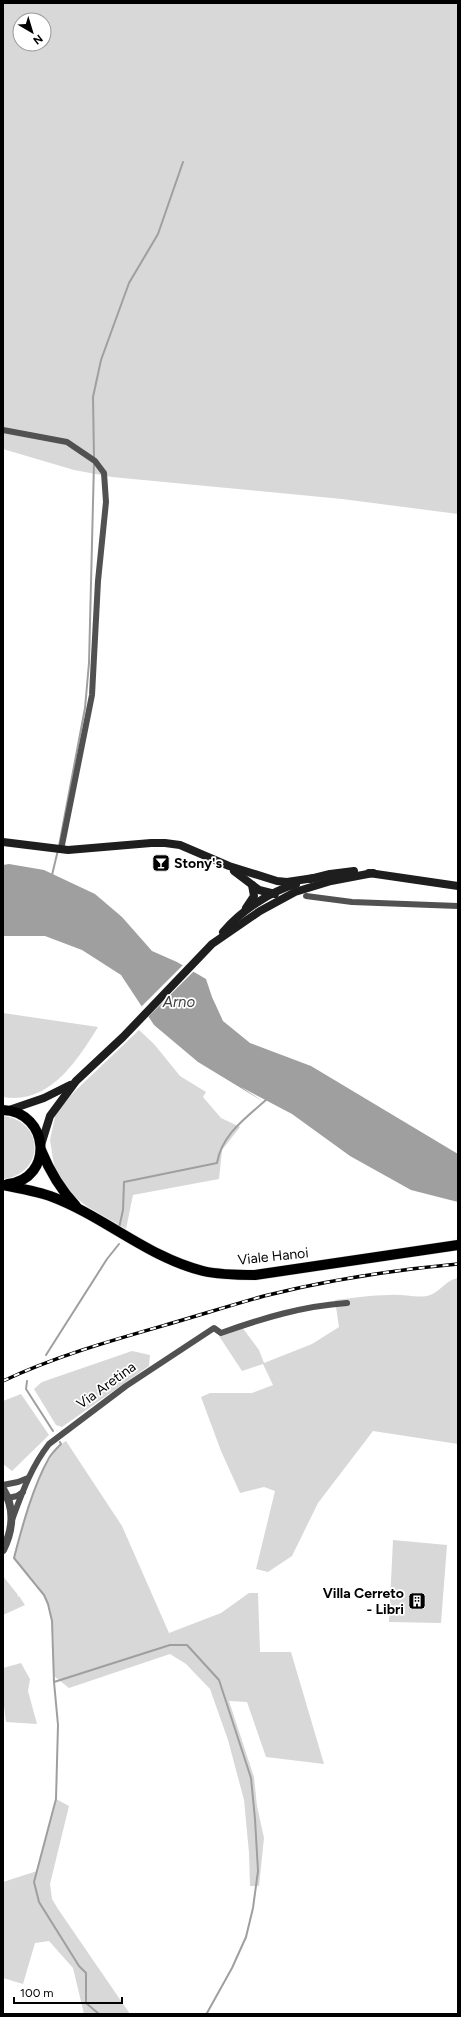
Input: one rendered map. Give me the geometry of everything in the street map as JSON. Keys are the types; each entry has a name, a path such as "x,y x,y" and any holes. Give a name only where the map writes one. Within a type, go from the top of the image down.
{"main road":[{"path":"3,842 61,850 166,843 180,845 229,866 258,876 287,882 353,871 458,886"},
{"path":"229,866 259,890 271,894 295,892"},
{"path":"212,944 260,911 295,892 331,880 373,873"},
{"path":"258,876 269,884 271,894 260,911"},
{"path":"234,920 271,894 314,878"},
{"path":"41,1148 50,1116 76,1081 122,1037 247,907 254,896 252,885"},
{"path":"6,1110 48,1096 76,1081"},
{"name":"Viale Hanoi","path":"6,1110 19,1113 31,1122 39,1135 41,1148 51,1174 63,1192 80,1210"},
{"name":"Viale Hanoi","path":"3,1185 13,1184 28,1175 38,1161 41,1148"},
{"name":"Viale Hanoi","path":"3,1185 29,1190 51,1197 80,1210 148,1250 177,1262 204,1271 232,1275 255,1275 458,1245"}],"street":[{"path":"3,430 67,442 95,461 104,473 106,502 98,581 92,695 61,850"},
{"path":"306,896 352,902 458,906"},
{"name":"Via Aretina","path":"3,1550 11,1521 28,1478 39,1456 60,1434 126,1386 214,1328 221,1333 279,1314 317,1305 347,1303"},
{"path":"3,1485 28,1478"},
{"name":"Via Aretina","path":"3,1489 8,1498 11,1510 11,1521"},
{"path":"8,1498 17,1496 23,1492"}],"shaded area":[{"path":"3,3 458,3 458,514 342,499 112,477 74,470 3,449"},
{"path":"3,1013 98,1027 71,1066 60,1078 48,1087 34,1094 19,1098 3,1097"},
{"path":"139,1030 154,1044 180,1076 206,1092 203,1097 221,1118 240,1127 222,1150 219,1179 133,1195 126,1229 88,1207 67,1191 54,1165 50,1140 56,1112 75,1091"},
{"path":"3,1116 17,1120 27,1127 33,1137 34,1148 33,1158 27,1168 17,1175 3,1179"},
{"path":"458,1278 458,1444 373,1431 318,1503 292,1556 268,1572 256,1569 275,1491 264,1487 240,1493 221,1451 201,1397 210,1393 252,1393 273,1385 263,1364 242,1371 219,1336 242,1327 259,1350 264,1363 312,1344 339,1327 335,1300 383,1295 418,1297 427,1296 436,1292 453,1279"},
{"path":"132,1351 150,1355 149,1366 62,1427 56,1425 34,1389 42,1382"},
{"path":"21,1394 49,1435 12,1471 3,1464 3,1401"},
{"path":"66,1441 122,1526 169,1633 221,1613 249,1593 258,1593 260,1652 291,1652 324,1764 266,1757 247,1702 229,1701 254,1777 257,1806 264,1838 259,1886 250,1886 249,1853 244,1800 228,1740 210,1689 186,1664 170,1654 69,1688 54,1676 53,1625 49,1606 39,1587 14,1558 27,1513 40,1477 57,1449"},
{"path":"393,1540 447,1545 441,1623 389,1622"},
{"path":"3,1576 18,1595 17,1597 19,1596 25,1605 3,1615"},
{"path":"21,1663 30,1679 28,1691 37,1724 6,1722 3,1698 3,1668"},
{"path":"56,1799 69,1806 50,1884 52,1899 130,2014 84,2014 73,1968 49,1941 35,1943 23,1984 3,1978 3,1882 37,1871"}],"water":[{"name":"Arno","path":"9,864 44,870 95,894 122,917 152,951 177,962 206,979 223,1021 250,1043 311,1066 458,1154 458,1202 411,1190 350,1156 292,1114 241,1087 264,1102 198,1062 154,1025 121,975 82,950 45,936 3,936 3,865"}],"pier":[{"path":"184,964 195,970 147,1018 140,1008"}],"waterway":[{"path":"94,458 93,397 101,360 129,283 158,234 183,162"},
{"path":"59,846 85,708 89,663 94,463"},
{"path":"52,875 58,850"},
{"path":"119,1228 123,1210 124,1182 217,1163 224,1143 229,1135 243,1120 267,1099"},
{"path":"46,1355 107,1259 119,1244"},
{"path":"27,1381 26,1389 53,1431"},
{"path":"60,1442 61,1444 49,1458 38,1481 24,1520 14,1558 44,1595 52,1621 54,1682 58,1725 56,1799 34,1882 39,1902 79,1966 86,1973 86,2003 99,2014"},
{"path":"54,1682 170,1645 187,1645 219,1680 251,1778 258,1871 253,1908 246,1937 232,1968 207,2013"}],"railway":[{"path":"3,1381 43,1364 85,1349 264,1296 361,1276 458,1264"}],"place":[{"name":"Stony's","path":"161,863"},
{"name":"Villa Cerreto - Libri","path":"417,1601"}]}
